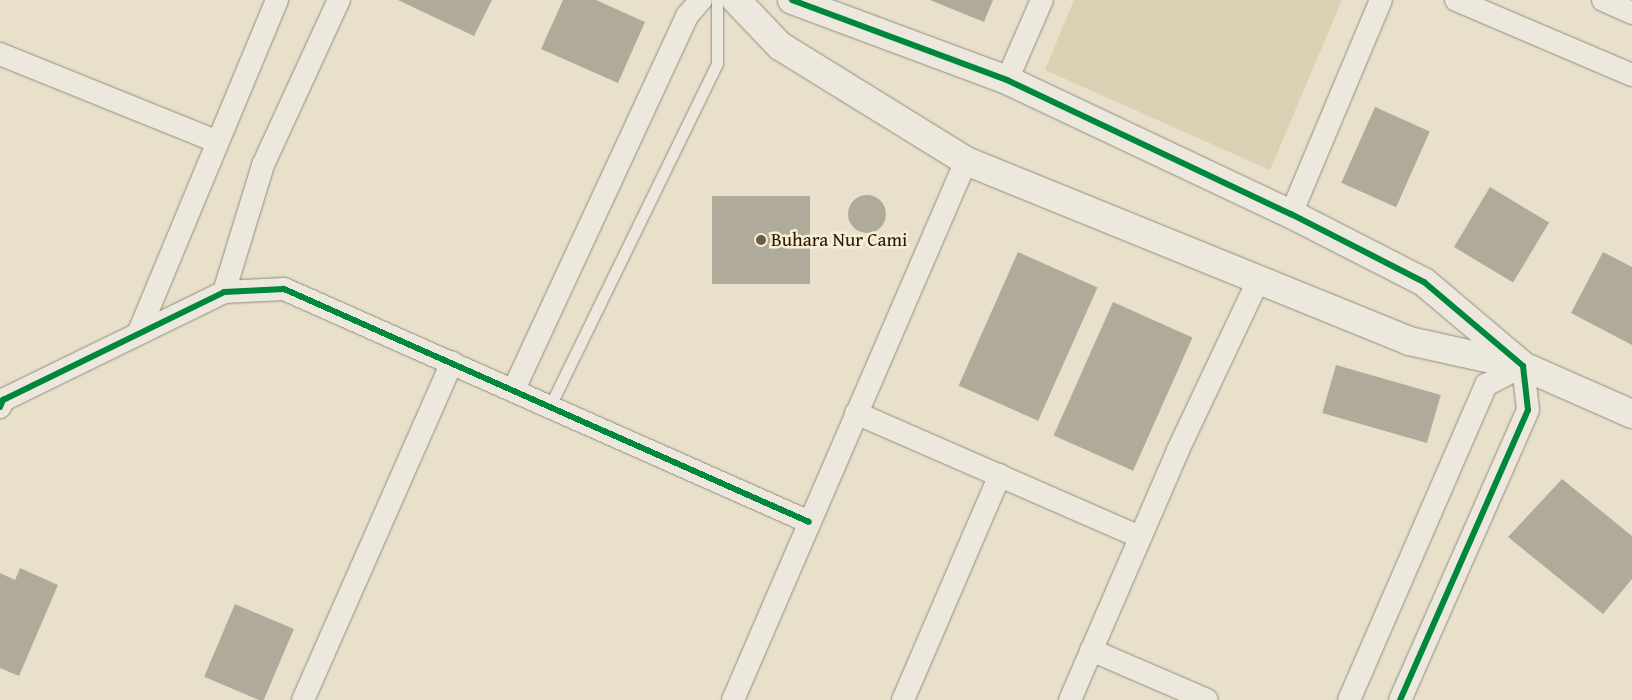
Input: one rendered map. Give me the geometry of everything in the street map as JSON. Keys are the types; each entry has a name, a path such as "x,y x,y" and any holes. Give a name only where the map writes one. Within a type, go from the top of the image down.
{"street":[{"path":"138,334 215,141 277,0"},
{"path":"224,292 263,165 339,0"},
{"path":"514,389 687,16 701,0"},
{"path":"736,0 780,46 966,161 1409,341 1523,366 1632,414"},
{"path":"792,0 1007,80 1291,214 1424,282 1523,366 1528,410 1400,700"},
{"path":"1007,80 1042,0"},
{"path":"1291,214 1381,0"},
{"path":"1456,0 1632,75"},
{"path":"1602,0 1632,13"},
{"path":"0,54 215,141"},
{"path":"733,700 966,161"},
{"path":"1070,700 1140,537 1258,281"},
{"path":"1,402 224,292 284,289 514,389 810,522"},
{"path":"303,700 452,362"},
{"path":"1349,700 1486,385 1523,366"},
{"path":"856,413 1140,537"},
{"path":"903,700 1000,475"},
{"path":"1091,650 1207,700"}],"lane":[{"path":"550,406 717,64 717,0"}],"shaded area":[{"path":"1074,0 1342,0 1270,170 1045,70"}],"building":[{"path":"398,0 492,0 474,36"},
{"path":"563,0 596,0 645,22 618,83 541,49"},
{"path":"930,0 993,0 984,22"},
{"path":"1375,107 1430,131 1396,207 1341,183"},
{"path":"1490,187 1549,223 1513,283 1454,247"},
{"path":"867,195 880,201 886,214 880,227 867,233 854,227 848,214 854,201"},
{"name":"Buhara Nur Cami","path":"712,196 810,196 810,284 712,284"},
{"path":"1018,252 1097,287 1038,421 959,385"},
{"path":"1603,252 1632,267 1632,345 1571,313"},
{"path":"1113,302 1192,337 1133,471 1054,435"},
{"path":"1336,365 1441,395 1427,443 1322,413"},
{"path":"1562,479 1632,536 1632,579 1603,614 1508,537"},
{"path":"20,568 58,585 19,676 0,668 0,573 15,580"},
{"path":"235,604 294,629 264,700 259,700 204,677"}],"cycle path":[{"path":"792,0 1007,80 1291,214 1424,282 1523,366 1528,410 1400,700"},
{"path":"0,407 3,400 224,292 284,289 809,522"}],"place":[{"name":"Buhara Nur Cami","path":"761,240"}]}
